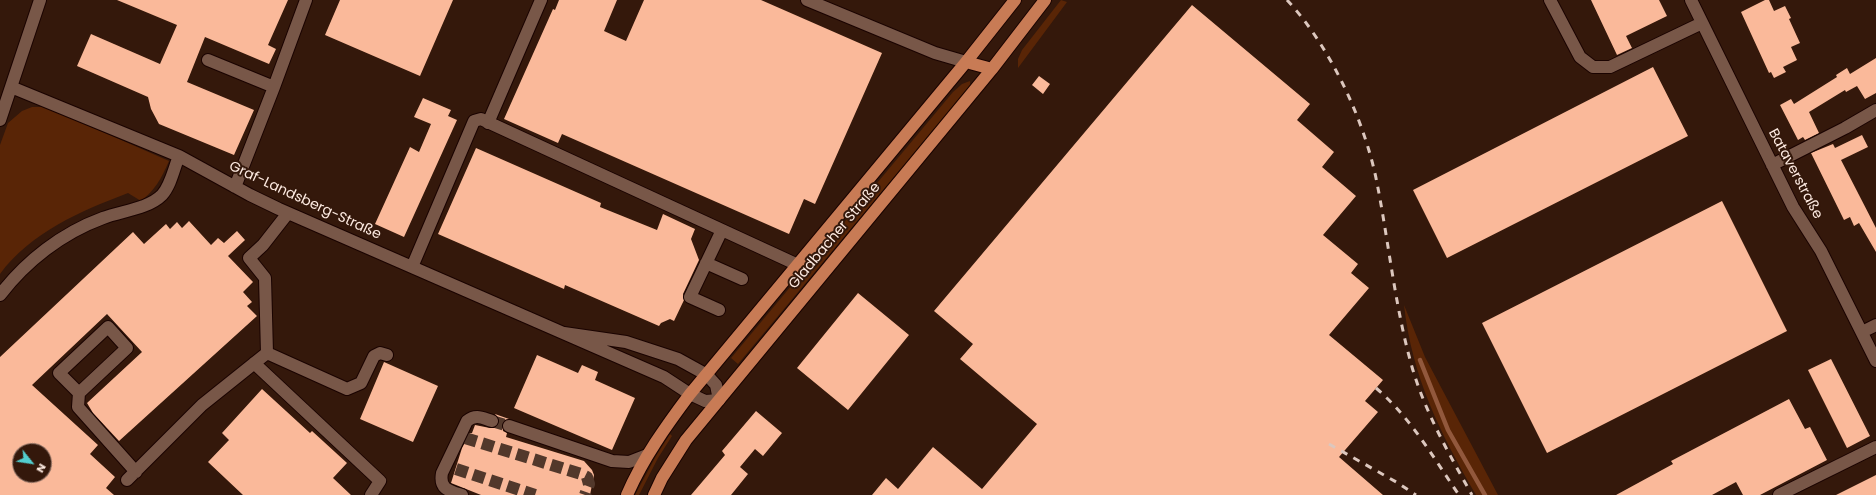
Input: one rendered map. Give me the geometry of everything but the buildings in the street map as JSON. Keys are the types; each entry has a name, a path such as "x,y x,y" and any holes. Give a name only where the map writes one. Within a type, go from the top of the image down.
{"main road":[{"name":"Gladbacher Straße","path":"627,495 647,455 690,394 798,266 966,62 1015,0"},
{"name":"Gladbacher Straße","path":"654,495 662,478 683,444 992,69 1045,0"},
{"path":"966,62 992,69"}],"street":[{"path":"0,120 40,0"},
{"path":"235,187 306,0"},
{"path":"488,123 541,0"},
{"path":"807,0 935,54 966,62"},
{"path":"1550,0 1580,57 1593,67 1610,67 1702,23"},
{"name":"Bataverstraße","path":"1691,0 1793,207 1821,251 1876,361"},
{"path":"208,60 274,87"},
{"name":"Graf-Landsberg-Straße","path":"11,87 179,156 235,187 288,213 664,377 690,394 705,401 718,400"},
{"path":"1772,165 1845,128 1876,110"},
{"path":"412,267 474,121 480,119 798,266"},
{"path":"0,296 27,265 65,236 84,225 102,218 155,201 167,188 179,156"},
{"path":"267,353 265,278 249,258 263,245 288,213"},
{"path":"719,310 690,296 722,230"},
{"path":"706,263 742,279"},
{"path":"1862,332 1876,325"},
{"path":"79,393 59,373 108,327 127,348 79,393 78,407 132,476 202,405 267,353"},
{"name":"Graf-Landsberg-Straße","path":"564,333 626,342 678,359 707,375"},
{"path":"267,353 347,389 361,383 374,356 380,353 387,354"},
{"path":"254,363 380,481 371,495"},
{"path":"707,375 716,385 718,400"},
{"path":"462,495 450,491 444,487 440,481 442,473 464,434 467,421 473,417 479,416 492,421"},
{"path":"509,426 612,461 629,462 647,455"},
{"path":"1779,495 1876,447"},
{"path":"442,473 449,468 456,469"}],"shaded area":[{"path":"1061,0 1067,2 1018,68 1018,59 1022,50"},
{"path":"970,81 970,86 738,364 731,358 953,92 962,84"},
{"path":"32,107 44,107 53,110 169,161 158,183 141,201 128,193 75,215 58,224 26,246 12,259 0,274 0,145 8,123 22,111"},
{"path":"1404,305 1425,357 1498,495 1476,495 1440,427 1421,380 1408,331"},
{"path":"670,434 672,436 658,458 639,495 635,495 656,456"}],"waterway":[{"path":"1420,360 1448,430 1485,495"}],"tunnel":[{"path":"492,421 509,426"},
{"path":"465,438 581,474 587,477 589,484 585,495"},
{"path":"456,469 535,495"}],"railway":[{"path":"1287,0 1318,39 1344,86 1355,110 1364,135 1377,183 1401,322 1417,384 1446,448 1472,495"},
{"path":"1376,388 1411,425 1431,452 1459,495"},
{"path":"1329,444 1398,483 1416,495"}]}
